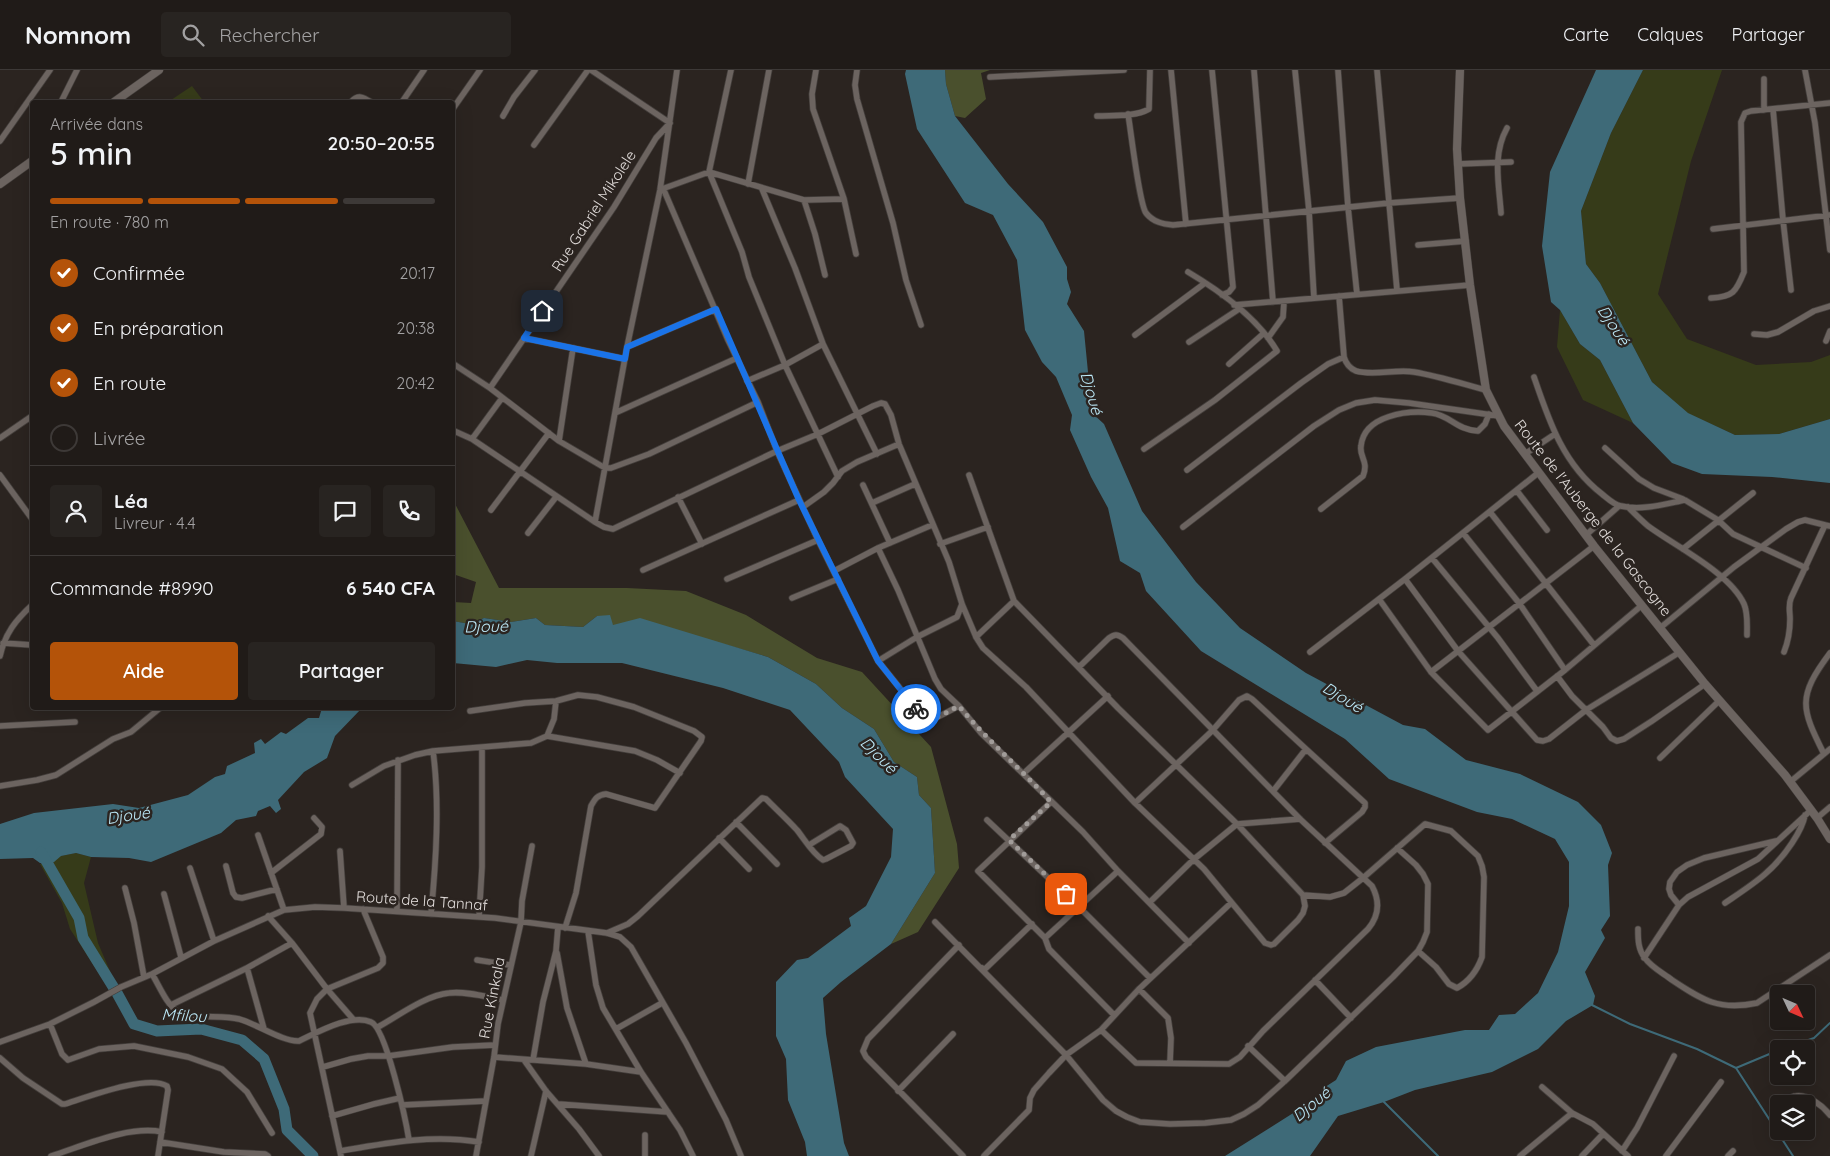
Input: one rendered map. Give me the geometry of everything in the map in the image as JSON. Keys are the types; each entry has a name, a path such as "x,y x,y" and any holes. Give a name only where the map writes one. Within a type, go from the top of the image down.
{"street":[{"path":"0,141 50,70"},
{"path":"62,100 77,70"},
{"path":"117,100 159,70"},
{"path":"403,100 424,70"},
{"path":"455,106 480,70"},
{"path":"503,116 514,97 535,70"},
{"path":"534,145 589,70 670,124"},
{"path":"595,522 627,347 662,189 677,70"},
{"path":"731,70 709,172 785,365 838,477"},
{"path":"748,184 769,70"},
{"path":"816,70 812,94 813,109 844,199 856,254"},
{"path":"857,70 857,99 893,223 906,280 921,325"},
{"path":"990,76 1124,70"},
{"path":"1097,116 1128,114 1149,109 1150,70"},
{"path":"1171,70 1186,224"},
{"path":"1212,70 1233,287 1229,292 1222,295"},
{"path":"1254,70 1273,302"},
{"path":"1295,70 1314,298"},
{"path":"1338,70 1348,206 1357,294"},
{"path":"1377,70 1397,290"},
{"name":"Route de l'Auberge de la Gascogne","path":"1460,70 1457,164 1470,285 1486,390 1499,416 1524,454 1586,536 1705,684 1790,782 1808,812 1817,818 1830,839"},
{"path":"1805,70 1815,123 1828,215 1830,250"},
{"path":"1764,79 1764,110"},
{"path":"353,100 356,97 362,96 369,100"},
{"path":"1711,298 1726,297 1736,291 1744,272 1741,122 1745,114 1764,110 1830,103"},
{"path":"1773,109 1791,290"},
{"path":"1128,114 1139,187 1145,212 1163,224 1186,224 1348,206 1460,198"},
{"name":"Rue Gabriel Mikolele","path":"490,388 614,207 656,138 670,124"},
{"path":"1501,213 1497,162 1498,148 1507,128"},
{"path":"0,184 30,162"},
{"path":"1457,164 1511,162"},
{"path":"662,189 709,172 804,200 844,199"},
{"path":"662,189 758,402 799,500 878,661 923,717 932,720 959,706"},
{"path":"762,189 822,344 878,454"},
{"path":"804,200 815,234 824,275"},
{"path":"1713,229 1828,215"},
{"path":"1418,245 1466,241"},
{"path":"1144,449 1215,400 1277,351 1266,336 1237,307 1188,272"},
{"path":"1135,335 1205,283"},
{"path":"1189,342 1237,307 1397,290 1470,285"},
{"path":"1339,296 1346,364 1357,371 1414,372 1486,390"},
{"path":"1229,364 1266,336 1283,317 1284,302"},
{"path":"1754,334 1767,335 1778,332 1814,311 1830,306"},
{"path":"627,347 716,309"},
{"path":"1826,341 1830,331"},
{"path":"524,338 625,359"},
{"path":"747,381 785,365 822,344"},
{"path":"559,441 573,348"},
{"path":"1187,470 1282,396 1328,364 1344,357"},
{"path":"615,413 737,358"},
{"path":"455,366 490,388 559,441 605,468 612,468 649,454 758,402"},
{"path":"1534,377 1564,453 1589,483 1618,506 1657,506 1685,500"},
{"path":"472,439 502,398"},
{"path":"1183,526 1314,426 1339,410 1356,403 1376,400 1499,416"},
{"path":"455,431 472,439 595,522 613,529 777,451 818,434 878,404 885,404 891,415 899,444 915,484 949,562 962,604 976,637 983,648 1026,687 1068,734 1213,880 1265,943 1271,945 1298,920 1305,906 1303,895 1237,824 1014,601 969,474"},
{"path":"1321,509 1363,476 1366,468 1360,446 1369,428 1382,418 1405,414 1433,413 1467,430 1478,431 1485,424 1489,414"},
{"path":"0,438 30,417"},
{"path":"491,510 548,433"},
{"path":"1524,454 1555,434"},
{"path":"803,507 824,492 848,468 899,444"},
{"path":"1605,448 1639,479 1654,488 1685,500 1718,520 1733,534 1806,568"},
{"path":"1310,652 1379,600 1538,473"},
{"path":"0,475 30,517"},
{"path":"872,503 915,484"},
{"path":"864,485 890,542"},
{"path":"1517,491 1547,530"},
{"path":"1683,549 1753,493"},
{"path":"528,533 556,497"},
{"path":"678,497 702,544"},
{"path":"643,570 799,500"},
{"path":"1586,536 1618,506"},
{"path":"1628,507 1646,524 1722,578 1737,593 1747,613 1747,635"},
{"path":"1490,512 1594,645"},
{"path":"1660,628 1761,547 1798,522 1813,521 1828,525 1790,602 1789,631 1784,652"},
{"path":"834,571 890,542 932,525"},
{"path":"940,544 988,527"},
{"path":"1463,533 1519,603 1565,670"},
{"path":"727,579 818,540"},
{"path":"1431,672 1594,546"},
{"path":"878,548 938,684 981,733 1083,832 1118,871 1189,943"},
{"path":"1432,558 1537,691"},
{"path":"792,598 838,579"},
{"path":"1405,579 1458,651 1537,740 1543,741 1554,736 1586,710 1680,652"},
{"path":"1379,600 1431,672 1488,730 1565,670 1641,606"},
{"path":"976,637 1014,601"},
{"path":"957,618 962,604"},
{"path":"0,656 3,642 17,620 30,607"},
{"path":"878,661 917,637 957,618 970,621"},
{"path":"1080,667 1109,638 1114,634 1118,634 1177,692 1212,731 1274,790 1325,844 1372,886 1378,904 1376,918 1368,929 1248,1046 1240,1057 1229,1064 1136,1062 1101,1030"},
{"path":"3,642 30,645"},
{"path":"1824,754 1810,725 1805,697 1809,685 1829,656"},
{"path":"1556,676 1572,696 1617,741 1624,739 1652,721 1705,684"},
{"path":"470,711 525,703 556,701 578,695 597,697 634,707 699,734 702,737 680,773 655,808 606,794 600,794 595,798 591,806 576,893 565,928"},
{"path":"1024,773 1108,696"},
{"path":"1135,803 1212,731 1239,700 1247,696 1364,803 1365,807 1362,812 1325,844"},
{"path":"1660,758 1720,700"},
{"path":"547,736 554,719 556,701"},
{"path":"0,786 56,775 113,739 131,732 158,710"},
{"path":"0,726 75,722"},
{"path":"352,785 398,760 433,751 531,742 547,736 635,751 657,760 680,773"},
{"path":"479,917 482,867 482,748"},
{"path":"1274,790 1306,749"},
{"path":"1790,782 1830,749"},
{"path":"432,914 437,807 433,751"},
{"path":"398,760 398,911"},
{"path":"607,933 628,924 638,916 762,798 766,799 797,831 808,845 823,860 851,846 853,843 846,830 840,826 808,845"},
{"path":"1051,802 978,871 1032,924 1045,938 1049,949 1114,1015"},
{"path":"1817,818 1830,807"},
{"path":"1644,958 1679,905 1688,897 1750,865 1808,812"},
{"path":"1725,903 1763,877 1774,867 1796,837 1808,812"},
{"path":"271,872 321,834 322,827 314,818"},
{"path":"1150,902 1193,860 1237,824 1300,819"},
{"path":"987,820 1080,908 1150,978"},
{"path":"736,822 777,864"},
{"path":"1303,895 1338,896 1363,878 1421,826 1429,823 1451,831 1478,856 1482,866 1484,877 1482,957 1478,969 1466,983 1457,988 1449,984 1436,967 1418,951"},
{"path":"258,834 284,910"},
{"path":"719,838 749,869"},
{"path":"1679,905 1671,895 1670,882 1677,872 1686,865 1704,858 1778,840"},
{"name":"Rue Kinkala","path":"476,1156 510,966 521,922 522,901 532,846"},
{"path":"935,922 1066,1055 1103,1100 1127,1117 1140,1122 1179,1124 1232,1120 1258,1104 1285,1081 1418,951 1427,932 1428,884 1416,865 1397,848"},
{"path":"340,851 344,908"},
{"path":"226,866 233,893 236,897 242,898 277,889"},
{"path":"190,868 214,941"},
{"path":"1045,938 1080,908 1118,871"},
{"path":"125,888 144,977"},
{"path":"164,894 181,958"},
{"path":"984,1156 1029,1110 1030,1098 1034,1090 1066,1055 1101,1030 1150,978 1231,903"},
{"name":"Route de la Tannaf","path":"0,1042 50,1024 214,941 284,910 315,907 398,911 479,917 607,933 620,937 631,947 697,1064 726,1120 741,1156"},
{"path":"363,909 383,957 383,963 378,968 327,989 317,999 310,1013 341,1154 409,1140 449,1138 479,1142"},
{"path":"268,916 354,1019"},
{"path":"982,968 984,970 1032,924"},
{"path":"533,1060 542,1002 556,951 558,927"},
{"path":"1638,929 1638,944 1644,958 1660,972 1710,1003 1732,1006 1757,1003 1830,955"},
{"path":"588,931 596,985 603,1008 641,1072 680,1130 694,1156"},
{"path":"171,1005 247,968 292,943"},
{"path":"959,945 868,1039 863,1046 863,1051 866,1057 898,1092 963,1156"},
{"path":"556,951 568,1008 586,1064"},
{"path":"477,960 510,966"},
{"path":"247,968 264,1029"},
{"path":"152,974 171,1005 178,1012 187,1015 239,1019 291,1042 299,1041 354,1019 373,1022 378,1027 388,1056 406,1120 409,1140"},
{"path":"1315,980 1351,1018"},
{"path":"1139,989 1168,1018 1171,1038 1170,1063"},
{"path":"378,1027 438,995 464,993 504,1000"},
{"path":"616,1029 662,1002"},
{"path":"50,1024 62,1054 68,1060 99,1048 134,1046 188,1058 222,1069 247,1092 272,1133"},
{"path":"898,1092 953,1034"},
{"path":"323,1068 368,1056 388,1056 446,1048 495,1045"},
{"path":"1248,1046 1285,1081"},
{"path":"1622,1151 1637,1128 1674,1056"},
{"path":"494,1057 586,1064 641,1072"},
{"path":"0,1058 31,1084 62,1104 97,1093 140,1084 163,1084 167,1086 168,1090 158,1156"},
{"path":"524,1060 546,1091 599,1156"},
{"path":"1666,1156 1721,1082"},
{"path":"1542,1087 1572,1113 1593,1124 1628,1156"},
{"path":"531,1156 546,1091"},
{"path":"332,1116 374,1104 486,1101"},
{"path":"1815,1102 1823,1106 1830,1115"},
{"path":"558,1104 668,1112"},
{"path":"1520,1156 1572,1113"},
{"path":"51,1156 67,1153 126,1132 143,1130 162,1132"},
{"path":"1582,1156 1603,1134"},
{"path":"645,1135 645,1156"},
{"path":"160,1142 224,1152 265,1154 268,1156"},
{"path":"1728,1156 1733,1151"}],"green space":[{"path":"945,70 990,70 981,73 986,99 965,118 955,116 946,84"},
{"path":"1643,70 1722,70 1691,161 1658,294 1687,339 1756,365 1811,362 1830,355 1830,419 1779,434 1735,435 1687,413 1652,382 1600,283 1586,264 1581,211 1611,133"},
{"path":"192,86 202,100 171,100"},
{"path":"1560,310 1580,344 1600,360 1633,423 1583,400 1557,347"},
{"path":"455,504 499,588 627,588 686,591 746,615 817,658 862,672 931,747 957,844 959,868 918,932 891,944 935,873 931,808 919,795 917,777 894,762 874,729 842,708 816,684 768,657 727,645 613,625 597,616 583,627 545,625 536,618 511,622 484,618 470,624 455,621 455,602 471,603 476,582 455,575"},
{"path":"76,853 91,857 84,883 98,943 116,985 109,989 70,929 62,903 40,864 48,864 60,856"}],"water":[{"name":"Djoué","path":"906,70 945,70 946,84 955,116 1008,184 1043,222 1067,267 1067,279 1071,292 1067,304 1084,331 1092,413 1104,424 1142,511 1196,582 1240,628 1306,673 1403,725 1425,729 1466,760 1520,774 1578,802 1601,825 1612,853 1608,865 1610,916 1601,930 1605,938 1585,972 1595,996 1593,1005 1566,1021 1538,1049 1492,1072 1415,1090 1338,1116 1310,1156 1225,1156 1298,1110 1313,1109 1322,1089 1336,1080 1346,1061 1376,1047 1465,1030 1489,1030 1499,1015 1515,1014 1538,993 1558,952 1569,906 1569,862 1555,839 1512,819 1477,812 1389,779 1345,739 1201,651 1146,591 1140,573 1120,561 1108,508 1091,477 1070,430 1072,415 1056,377 1042,362 1025,330 1017,260 993,215 965,203 917,129 905,74"},
{"name":"Djoué","path":"1596,70 1643,70 1611,133 1581,211 1586,264 1600,283 1652,382 1688,413 1735,435 1779,434 1830,419 1830,483 1772,477 1702,474 1672,463 1633,423 1600,360 1580,344 1560,310 1551,302 1542,246 1550,172"},
{"name":"Djoué","path":"610,615 613,625 640,618 768,657 816,684 842,708 874,729 894,762 917,777 919,795 931,808 935,873 891,944 823,998 826,1034 844,1143 849,1156 807,1156 805,1142 788,1100 786,1059 776,1036 776,982 797,960 808,958 851,926 849,918 866,906 891,857 893,829 845,777 839,762 790,710 723,688 622,663 557,663 527,660 496,667 455,663 455,621 470,624 484,618 511,622 536,618 545,625 583,627 597,616"},
{"name":"Djoué","path":"321,710 360,710 335,736 327,758 304,772 278,800 281,809 276,813 270,806 258,811 256,816 236,820 221,833 151,862 129,858 91,857 76,853 61,856 48,864 40,863 33,858 0,859 0,824 34,813 113,804 139,808 188,795 215,777 225,774 227,766 255,753 254,743 261,739 265,744 281,732 286,734 308,718 319,718"}],"waterway":[{"name":"Mfilou","path":"41,852 79,918 83,938 134,1024 157,1031 201,1029 242,1040 264,1059 284,1109 287,1130 313,1156"},
{"path":"1592,1005 1630,1024 1697,1049 1736,1068 1793,1156"},
{"path":"1808,1040 1814,1038 1830,1023"},
{"path":"1736,1068 1770,1054"},
{"path":"1383,1101 1438,1156"}],"way so far":[{"path":"916,709 923,717 932,720 959,706 981,733 1024,773 1051,802 1009,840 1066,894"}],"route":[{"path":"542,311 524,338 625,359 627,347 716,309 799,500 878,661 916,709"}]}
